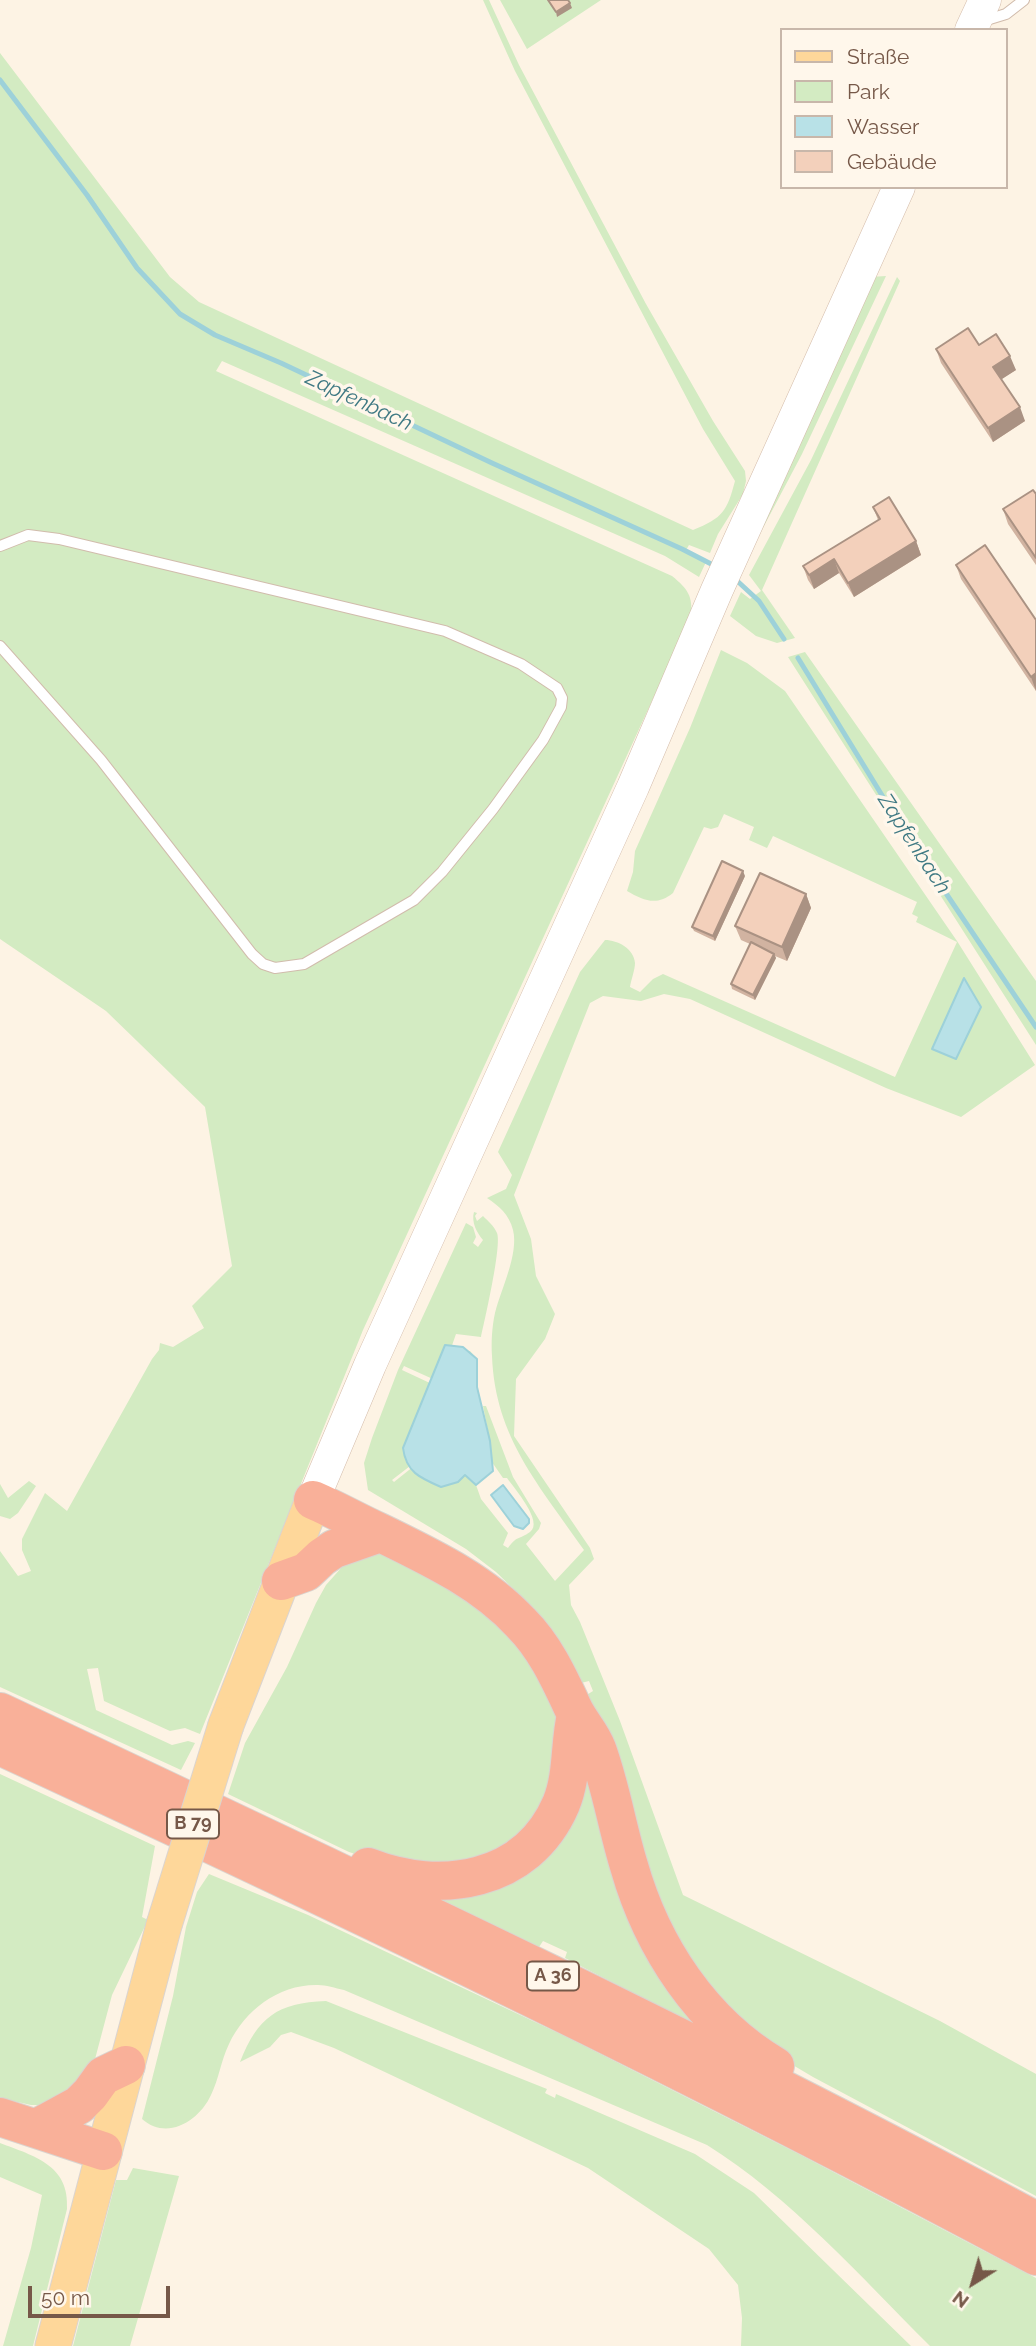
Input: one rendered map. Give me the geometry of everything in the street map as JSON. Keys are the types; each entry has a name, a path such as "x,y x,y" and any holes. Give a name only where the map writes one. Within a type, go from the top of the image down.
{"highway":[{"path":"313,1500 453,1570 506,1608 540,1645 576,1715 590,1732 597,1748 629,1867 647,1917 674,1968 712,2015 737,2038 768,2062 813,2088 827,2113"},
{"path":"281,1581 306,1572 334,1549 380,1533"},
{"name":"A 36","path":"0,1712 499,1949 1036,2221"},
{"path":"277,1843 299,1837 383,1873 417,1881 461,1881 496,1870 526,1851 539,1837 560,1805 571,1766 572,1734 576,1715"},
{"name":"A 36","path":"11,1757 546,2005 1036,2256"},
{"path":"37,2128 79,2105 103,2076 126,2065"},
{"path":"0,2117 103,2151"}],"main road":[{"path":"281,1581 370,1365 653,742 717,590 898,189"},
{"name":"B 79","path":"53,2346 164,1925 226,1725 281,1581"}],"lane":[{"path":"977,18 1006,14 1024,0"},
{"path":"0,546 28,535 59,539 445,631 521,664 557,688 562,698 561,707 543,740 493,809 442,872 414,900 304,964 275,968 263,964 252,954 101,760 0,646"}],"green space":[{"path":"483,0 489,0 519,65 646,304 745,471 746,481 743,494 718,534 710,553 689,545 685,552 706,562 699,577 665,556 222,361 216,371 672,576 688,593 691,616 363,1330 200,1734 185,1728 170,1731 104,1701 98,1668 87,1669 96,1710 172,1745 188,1741 195,1743 181,1770 0,1687 0,1551 18,1576 31,1571 22,1550 22,1539 45,1493 67,1511 159,1350 160,1343 173,1347 204,1328 192,1306 232,1266 205,1107 106,1011 0,939 0,53 170,277 199,302 693,530 722,512 735,481 703,429 515,71"},
{"path":"500,0 601,0 527,49"},
{"path":"886,276 802,454 755,543 870,277"},
{"path":"897,277 900,281 762,590 795,638 777,643 756,636 730,616 741,592 750,599 761,591 749,575 811,460"},
{"path":"721,650 747,663 785,691 957,941 1035,1065 961,1117 886,1088 690,999 664,994 641,1001 603,996 590,1003 514,1195 531,1239 536,1276 555,1314 545,1339 516,1379 514,1436 590,1548 594,1559 569,1585 571,1605 620,1721 683,1895 940,2021 1036,2074 1036,2196 781,2058 683,1961 585,1696 593,1691 589,1681 577,1684 528,1603 496,1572 466,1549 368,1490 364,1463 372,1438 398,1370 466,1223 473,1227 476,1237 473,1243 478,1247 483,1240 475,1227 474,1212 477,1213 477,1221 483,1216 497,1233 492,1283 481,1337 456,1334 449,1354 470,1351 477,1359 476,1408 490,1441 483,1406 486,1406 513,1477 541,1523 526,1544 555,1581 584,1550 536,1482 511,1437 501,1412 495,1385 492,1334 495,1313 512,1260 514,1239 506,1215 487,1198 506,1189 512,1175 498,1152 580,972 605,940 620,944 632,954 635,963 630,987 640,992 653,979 663,974 895,1077 957,942 916,922 918,917 912,914 917,902 773,836 767,848 749,840 754,827 724,814 718,827 704,827 673,893 661,900 650,901 627,891 633,872 635,851 690,728","holes":["404,1366 435,1380 503,1478 507,1478 531,1513 533,1527 530,1532 514,1541 508,1548 503,1545 508,1533 481,1499 476,1485 464,1468 429,1454 394,1482 392,1480 414,1463 432,1384 402,1370"]},
{"path":"805,652 1036,981 1036,1045 788,657"},
{"path":"29,1481 36,1486 18,1513 10,1519 0,1516 0,1484 8,1498"},
{"path":"383,1553 407,1562 492,1618 523,1649 560,1725 543,1818 483,1867 391,1866 349,1852 228,1794 245,1743 287,1667 316,1603 326,1585 342,1567 343,1557"},
{"path":"582,1747 713,2034 565,1958 567,1952 543,1941 539,1947 436,1897 505,1877"},
{"path":"0,1774 155,1846 142,1917 148,1920 112,1995 90,2078 50,2105 31,2105 0,2098"},
{"path":"209,1874 308,1915 569,2038 1036,2278 1036,2346 930,2346 795,2213 767,2188 707,2145 344,1990 321,1985 304,1986 277,1994 265,2001 244,2020 236,2032 226,2050 211,2095 199,2113 172,2128 152,2125 142,2119 173,1996 186,1927 197,1892"},
{"path":"326,2001 547,2089 545,2093 555,2098 556,2094 695,2154 754,2193 911,2346 741,2346 742,2318 738,2285 709,2249 588,2168 334,2048 291,2032 281,2035 270,2047 240,2062 254,2034 271,2015 294,2005"},
{"path":"0,2143 47,2164 63,2182 66,2194 67,2209 33,2346 3,2346 31,2248 42,2195 0,2177"},
{"path":"133,2168 179,2176 130,2346 73,2346 116,2180 127,2180"}],"water":[{"path":"964,978 981,1007 956,1059 932,1049"},
{"path":"445,1345 463,1347 477,1359 477,1387 490,1441 493,1471 476,1485 465,1475 458,1482 441,1487 427,1480 411,1469 403,1448"},
{"path":"503,1485 529,1519 523,1529 514,1526 491,1495"}],"building":[{"path":"548,0 568,0 570,3 556,12"},
{"path":"968,328 979,345 996,334 1010,356 993,367 1020,407 988,428 936,349"},
{"path":"1033,490 1036,494 1036,558 1003,509"},
{"path":"889,497 916,541 848,583 834,559 809,575 803,566 880,519 873,507"},
{"path":"985,545 1036,620 1036,673 1031,677 956,565"},
{"path":"722,861 743,871 713,936 692,927"},
{"path":"760,873 806,894 782,947 735,926"},
{"path":"751,942 774,954 753,995 731,984"}],"waterway":[{"name":"Zapfenbach","path":"0,80 87,195 137,268 180,314 215,335 281,363 717,567"},
{"name":"Zapfenbach","path":"734,578 759,601 784,639"},
{"name":"Zapfenbach","path":"798,658 902,828 1036,1027"}]}
